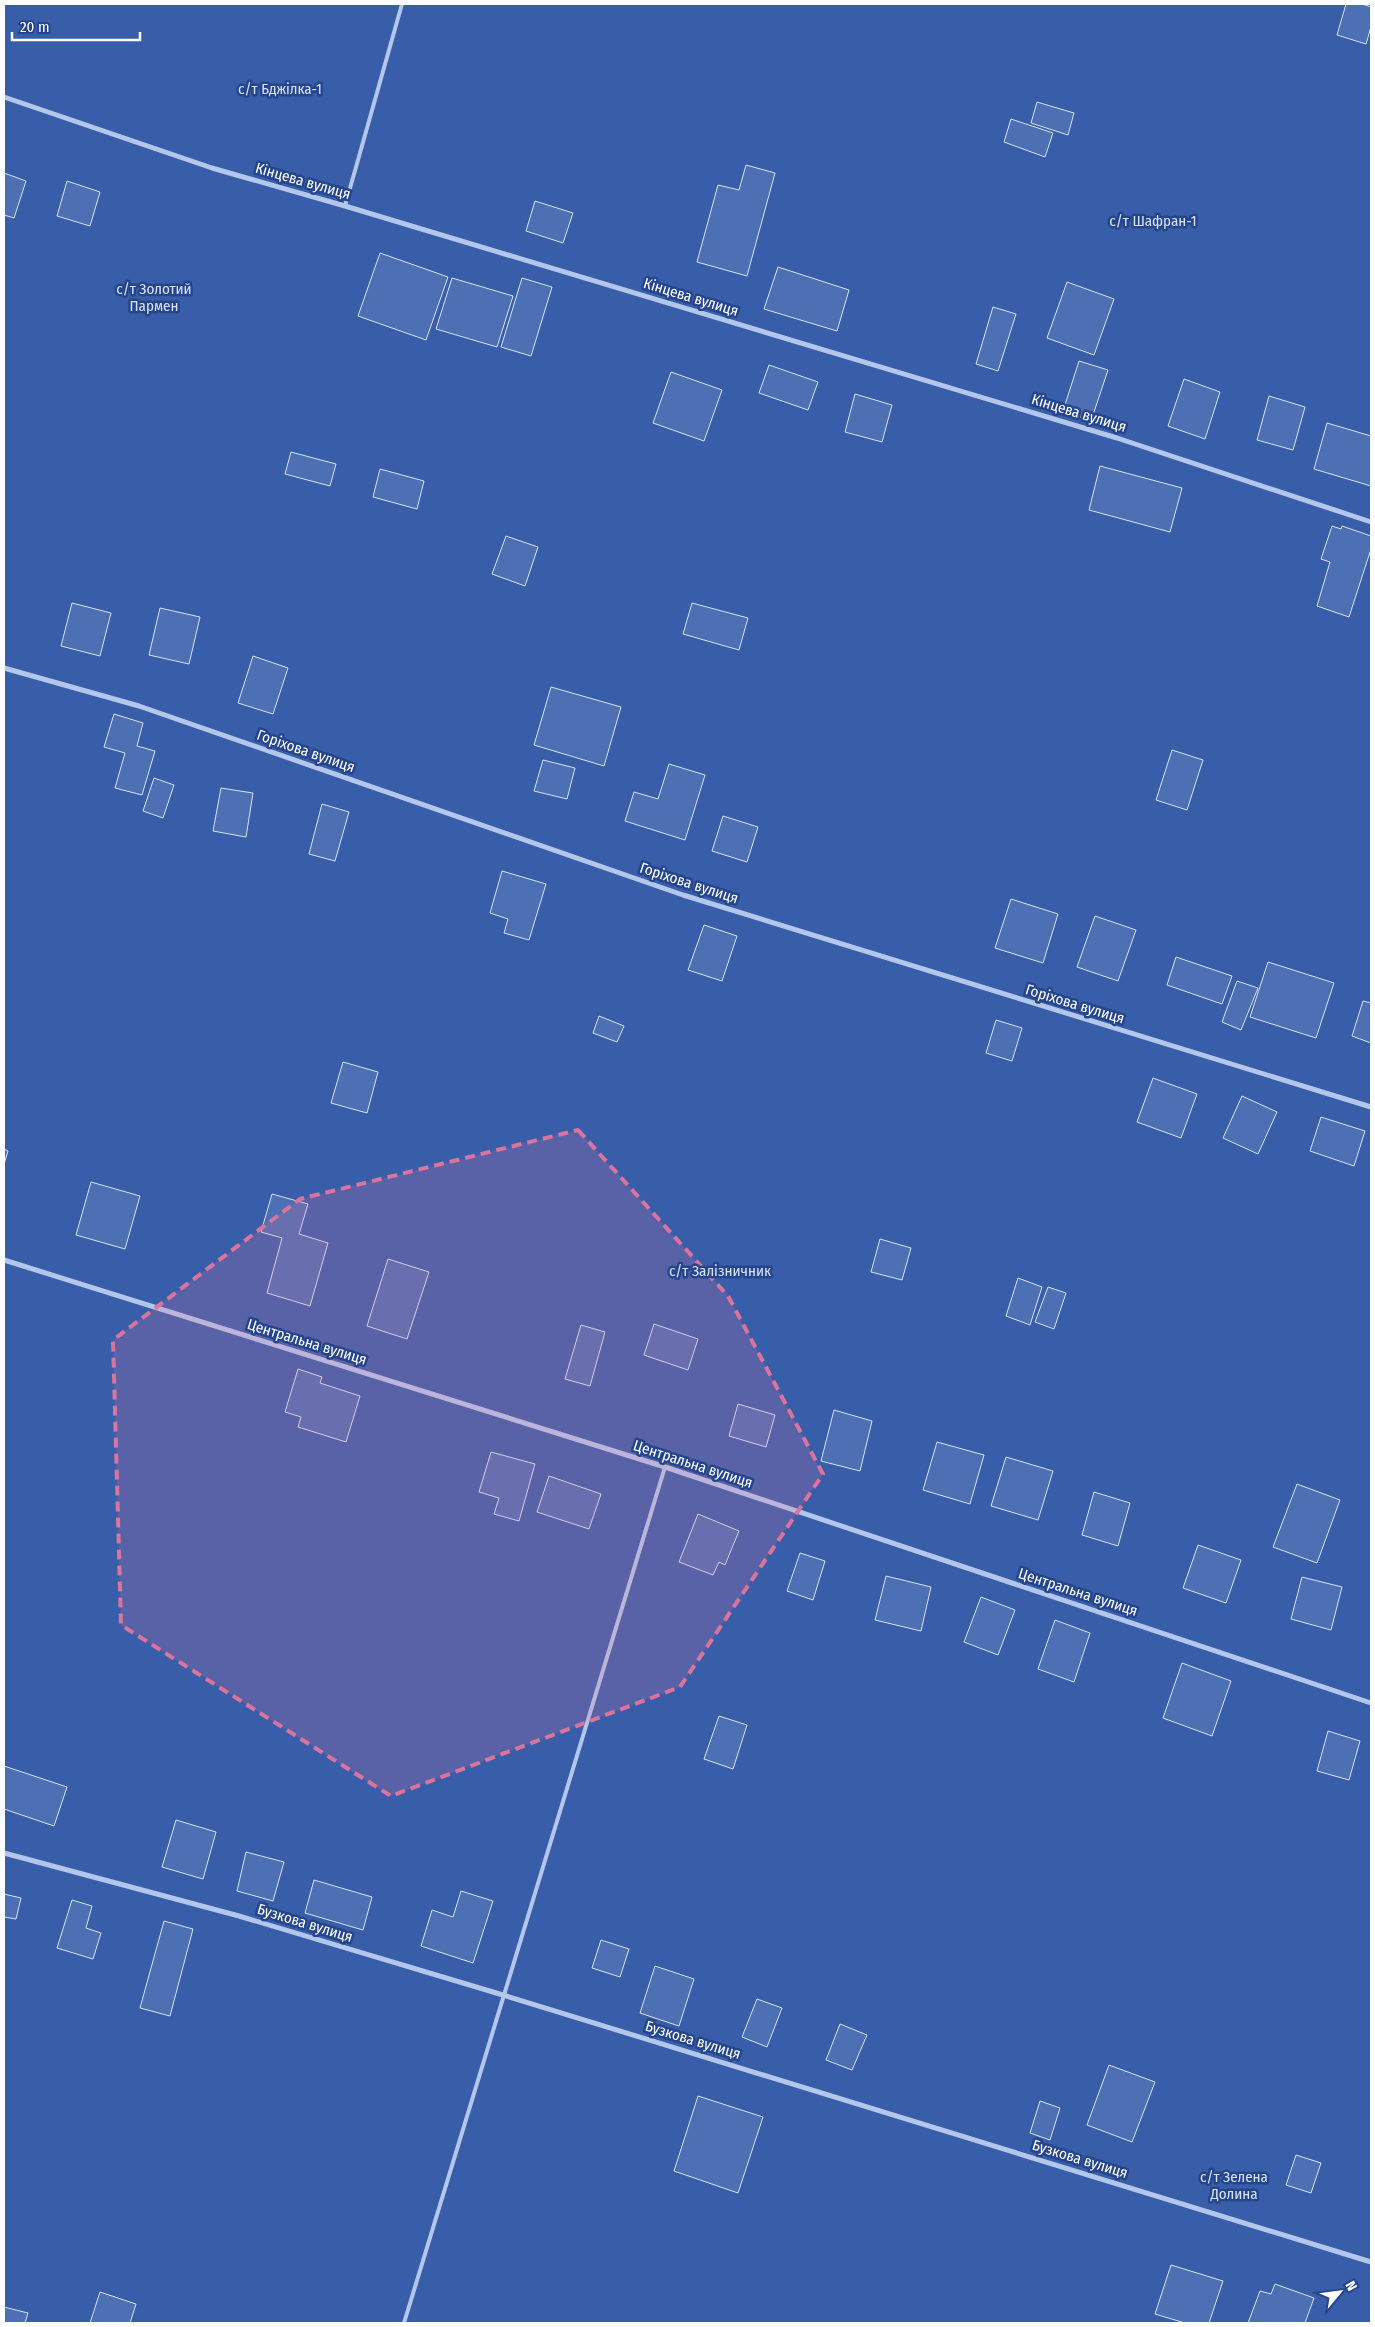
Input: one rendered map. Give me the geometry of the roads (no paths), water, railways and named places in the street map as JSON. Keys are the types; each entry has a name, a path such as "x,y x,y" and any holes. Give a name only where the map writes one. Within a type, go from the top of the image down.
{"street":[{"name":"Кінцева вулиця","path":"4,97 212,168 345,206 1117,438 1371,522"},
{"name":"Горіхова вулиця","path":"4,668 139,706 683,895 1371,1107"},
{"name":"Центральна вулиця","path":"4,1260 665,1467 1371,1703"},
{"name":"Бузкова вулиця","path":"4,1853 239,1916 503,1995 1371,2262"}],"lane":[{"path":"345,206 402,4"},
{"path":"404,2323 665,1467"}],"park label":[{"name":"с/т Бджілка-1","path":"280,89"},
{"name":"с/т Шафран-1","path":"1153,221"},
{"name":"с/т Золотий Пармен","path":"154,298"},
{"name":"с/т Залізничник","path":"720,1271"},
{"name":"с/т Зелена Долина","path":"1234,2186"}]}
